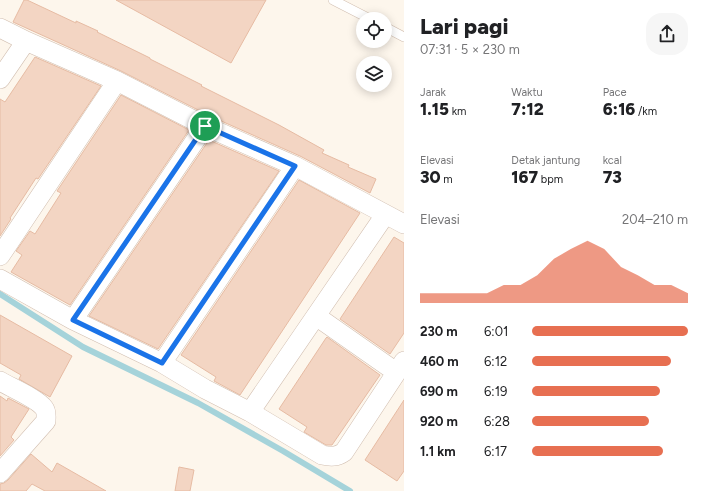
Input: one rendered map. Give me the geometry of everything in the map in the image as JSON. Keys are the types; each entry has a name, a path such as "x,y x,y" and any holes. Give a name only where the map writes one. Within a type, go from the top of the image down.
{"street":[{"path":"0,28 117,81 205,126 295,166 404,224"},
{"path":"0,79 26,40"},
{"path":"0,256 117,81"},
{"path":"73,320 205,126"},
{"path":"162,363 295,166"},
{"path":"250,412 385,215"},
{"path":"0,279 73,320 162,363 205,389 250,412 322,455 330,457 338,456 344,452 400,367 316,316"},
{"path":"0,381 43,407 46,412 46,421 0,473"}],"lane":[{"path":"333,0 356,12"},
{"path":"392,31 404,37"}],"building":[{"path":"24,0 98,31 97,32 279,125 324,150 322,153 349,165 348,167 376,179 370,193 300,156 210,116 121,71 13,22"},
{"path":"116,0 266,0 231,63"},
{"path":"35,57 101,86 38,179 36,178 0,236 0,99 5,102"},
{"path":"121,95 189,130 70,305 11,272 22,255 16,251 30,231 35,234 61,193 57,191"},
{"path":"209,140 279,171 158,349 89,316"},
{"path":"299,180 360,213 240,395 214,381 216,377 181,355"},
{"path":"394,237 404,243 404,333 390,354 340,319"},
{"path":"0,315 72,356 50,397 19,379 21,375 0,363"},
{"path":"327,337 380,375 332,445 326,445 304,432 307,427 279,409"},
{"path":"0,396 7,401 8,398 29,409 11,437 14,440 0,456"},
{"path":"404,400 404,471 397,481 365,460"},
{"path":"31,454 52,472 57,463 106,491 45,491 32,484 26,491 0,491 0,484 8,480"},
{"path":"179,467 194,470 190,491 175,491"}],"waterway":[{"path":"0,294 83,347 198,403 350,491"}],"route":[{"path":"205,126 295,166 162,363 73,320 205,126"}]}
